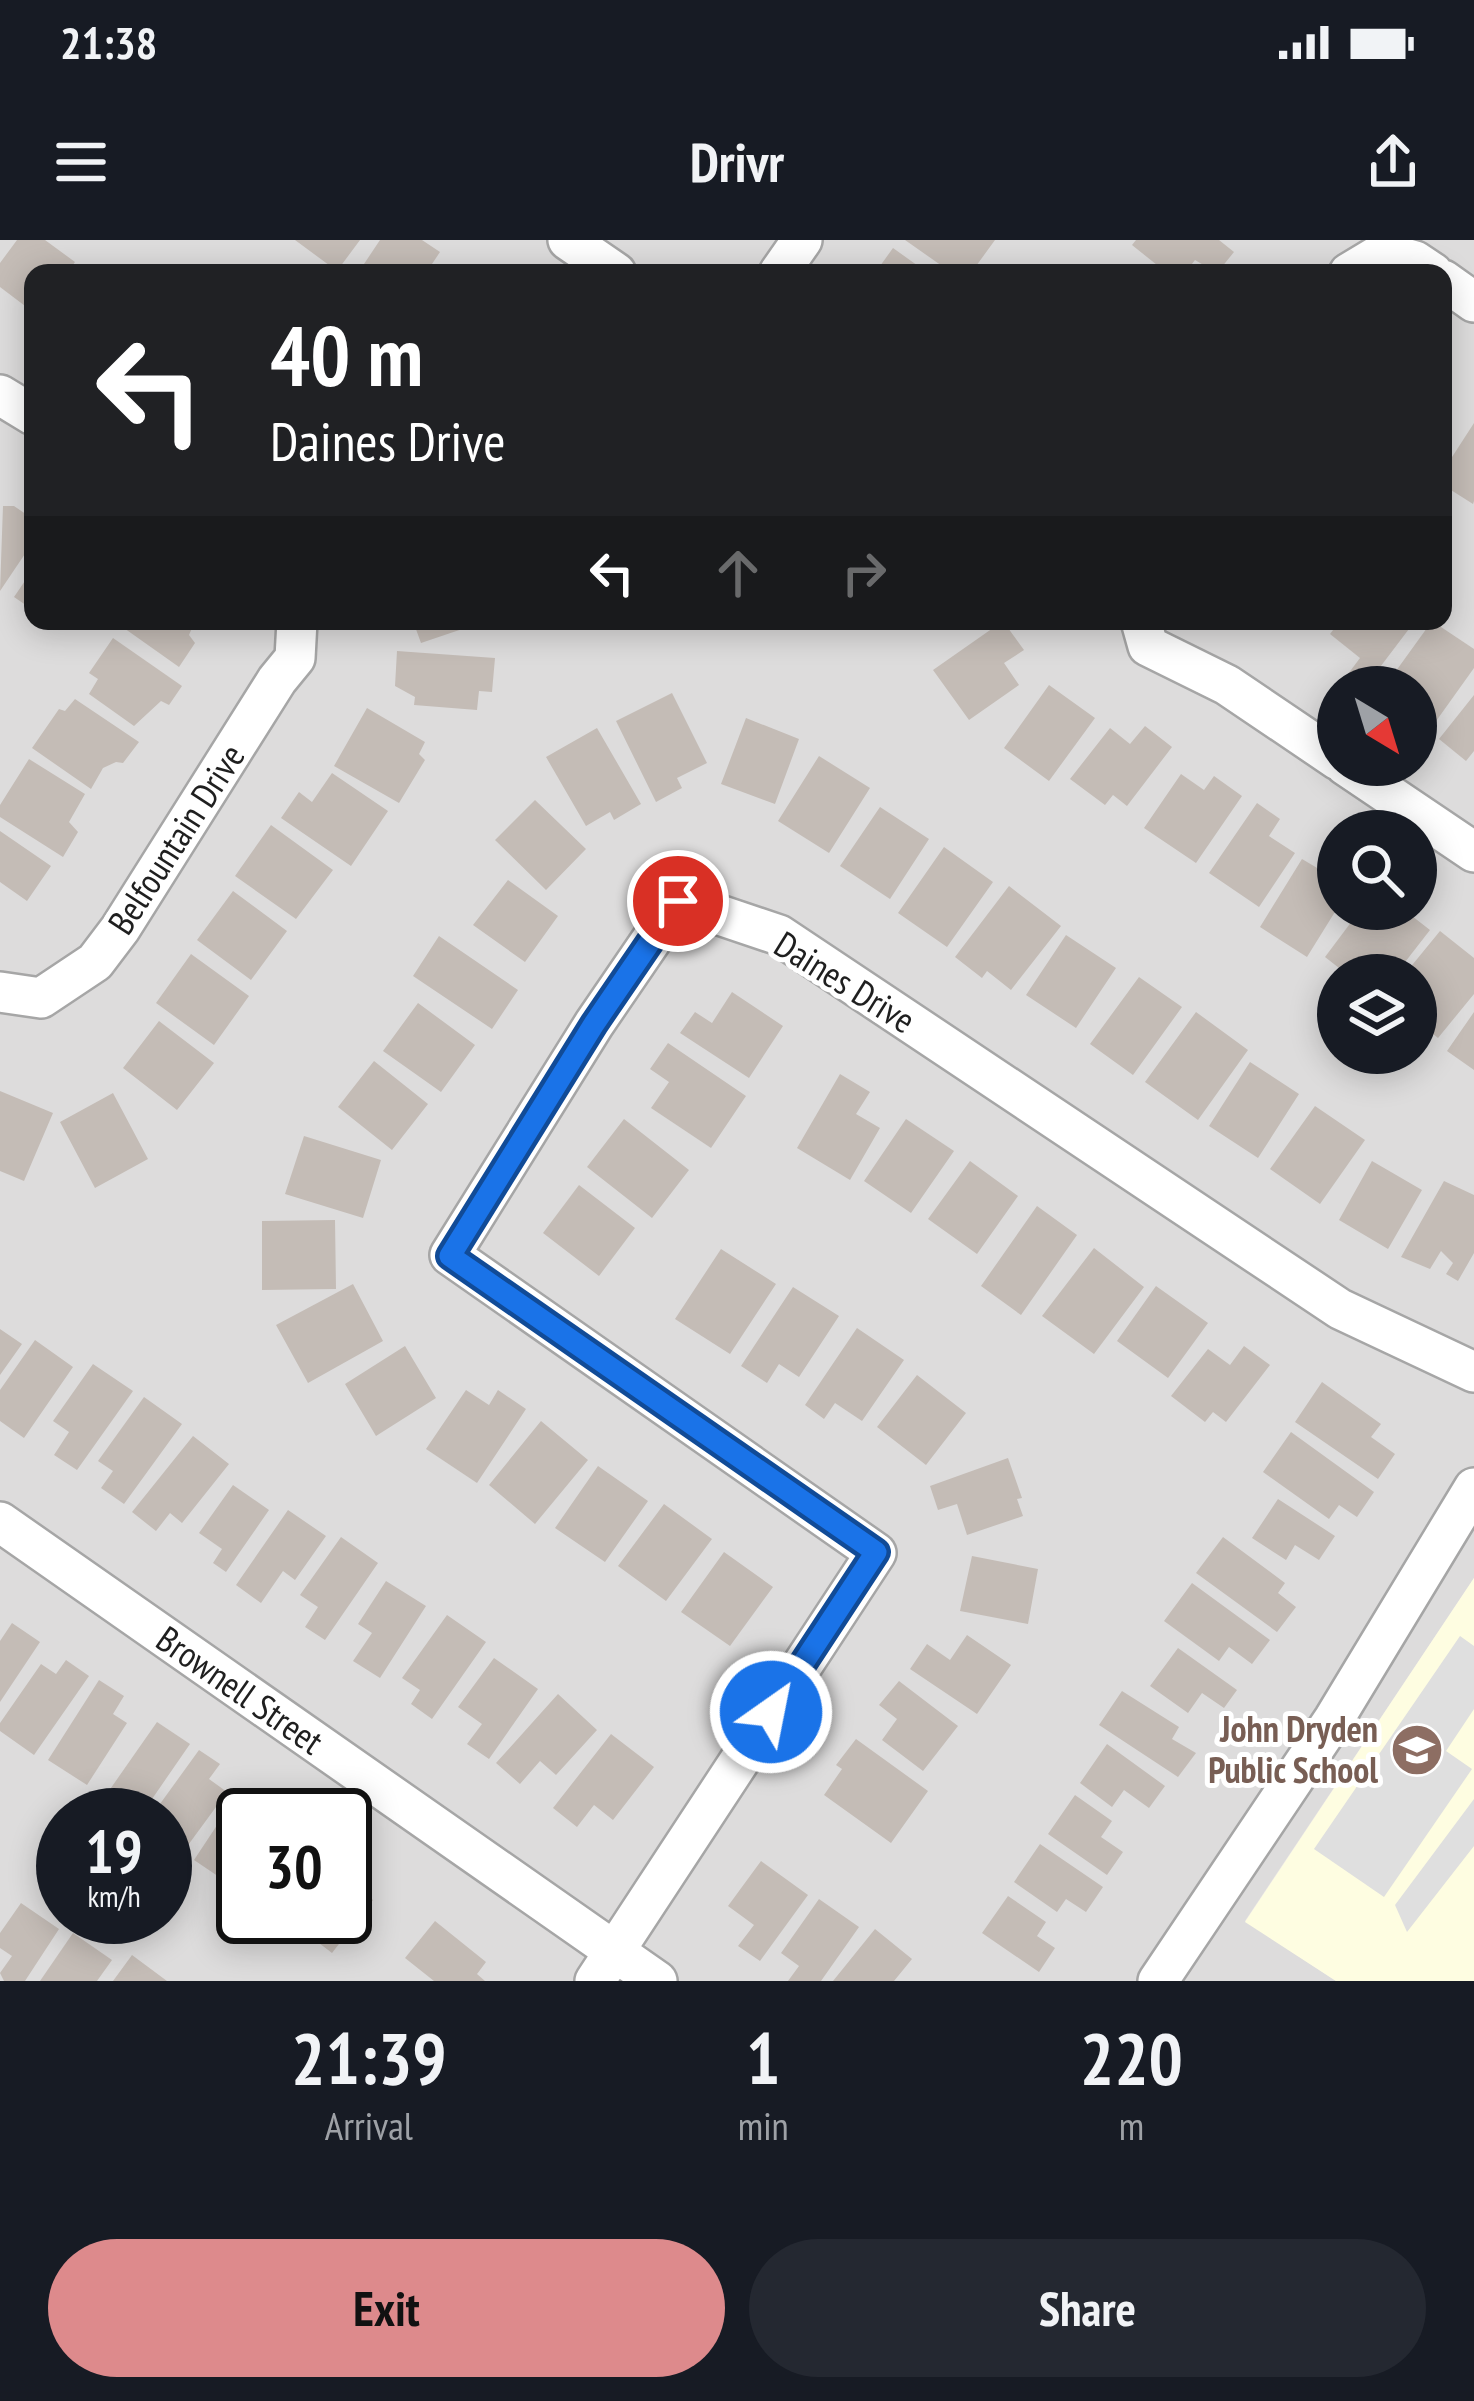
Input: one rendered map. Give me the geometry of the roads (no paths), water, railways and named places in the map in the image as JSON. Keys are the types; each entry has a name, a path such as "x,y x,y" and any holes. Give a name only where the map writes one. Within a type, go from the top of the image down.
{"street":[{"path":"568,240 603,264"},
{"path":"1364,264 1384,252 1420,264"},
{"name":"Belfountain Drive","path":"0,992 41,998 95,962 277,680 296,658 297,630"},
{"path":"1144,630 1148,646 1227,686 1317,746"},
{"path":"1376,786 1474,852"},
{"name":"Daines Drive","path":"604,1966 876,1552 450,1256 594,1024 678,901 779,935 1340,1309 1474,1372"},
{"path":"1158,1981 1334,1719 1474,1488"},
{"name":"Brownell Street","path":"0,1522 604,1966 657,1981"}],"place":[{"name":"John Dryden Public School","path":"1417,1750"}]}
